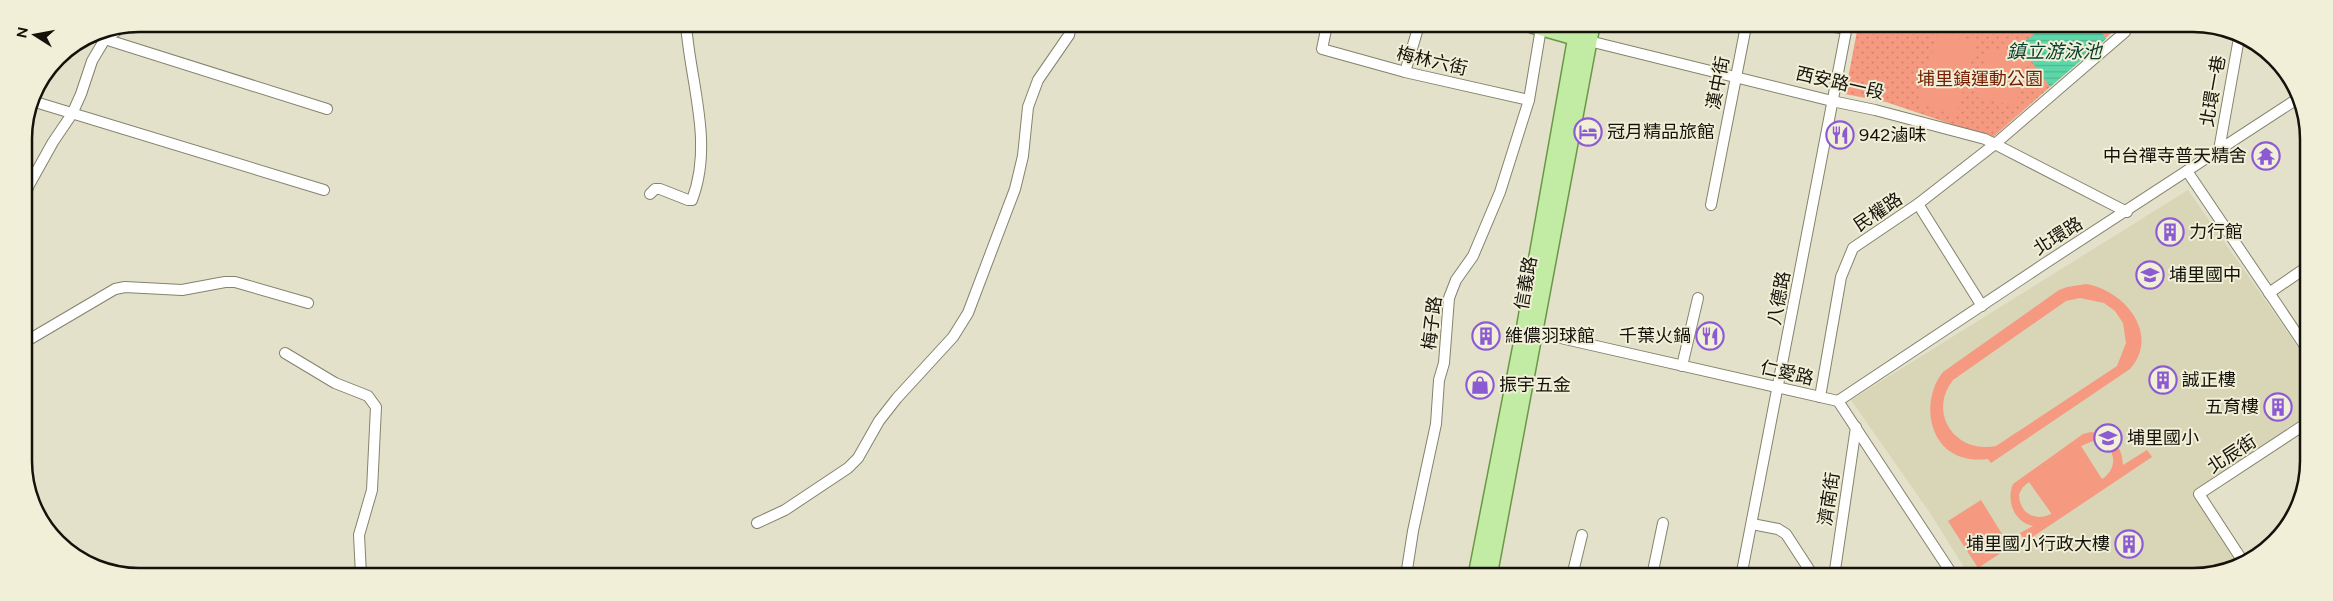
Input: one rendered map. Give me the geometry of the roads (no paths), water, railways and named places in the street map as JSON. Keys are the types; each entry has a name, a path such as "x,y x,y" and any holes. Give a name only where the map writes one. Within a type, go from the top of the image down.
{"main road":[{"name":"信義路","path":"1484,568 1513,441 1581,34"}],"street":[{"name":"梅林六街","path":"1325,32 1322,48 1405,72 1529,100"},
{"path":"1405,72 1417,32"},
{"name":"梅子路","path":"1407,568 1413,531 1436,424 1439,380 1444,363 1449,298 1456,280 1473,256 1500,192 1529,100 1543,32"},
{"name":"漢中街","path":"1711,206 1745,32"},
{"name":"八德路","path":"1743,568 1846,32"},
{"name":"民權路","path":"1820,397 1841,277 1853,248 1918,204 1995,144 2121,32"},
{"path":"650,194 655,189 660,188 692,200 698,184 702,149 687,33"},
{"path":"757,523 785,510 848,468 858,458 879,421 897,398 953,337 968,313 1015,189 1023,156 1028,108 1038,80 1069,33"},
{"name":"西安路一段","path":"1581,34 1736,77 1884,112 1985,139 2127,212"},
{"path":"33,178 53,142 72,114 92,61 105,39 327,109"},
{"name":"北環一巷","path":"2219,150 2238,43"},
{"name":"北環路","path":"1838,401 2293,101"},
{"path":"39,103 324,190"},
{"path":"2187,171 2300,339"},
{"path":"1918,204 1982,306"},
{"path":"2269,293 2300,272"},
{"path":"32,338 115,289 125,287 182,290 234,282 308,302"},
{"path":"1682,366 1698,298"},
{"name":"仁愛路","path":"1530,331 1838,401"},
{"path":"285,353 335,383 368,396 376,407 372,490 359,535 361,568"},
{"path":"1838,401 1948,568"},
{"name":"濟南街","path":"1835,568 1856,427"},
{"name":"北辰街","path":"2240,557 2199,494 2300,428"},
{"path":"1654,568 1662,523"},
{"path":"1752,524 1778,529 1786,534 1808,568"},
{"path":"1574,568 1582,535"}],"water":[{"name":"鎮立游泳池","path":"2036,32 2102,32 2106,39 2050,87 2020,45"}],"place":[{"name":"冠月精品旅館","path":"1588,132"},
{"name":"942滷味","path":"1840,135"},
{"name":"中台禪寺普天精舍","path":"2266,156"},
{"name":"力行館","path":"2170,232"},
{"name":"埔里國中","path":"2150,275"},
{"name":"維儂羽球館","path":"1486,336"},
{"name":"千葉火鍋","path":"1710,336"},
{"name":"誠正樓","path":"2163,380"},
{"name":"振宇五金","path":"1480,385"},
{"name":"五育樓","path":"2278,407"},
{"name":"埔里國小","path":"2108,438"},
{"name":"埔里國小行政大樓","path":"2129,544"}],"park label":[{"name":"埔里鎮運動公園","path":"1980,79"}]}
